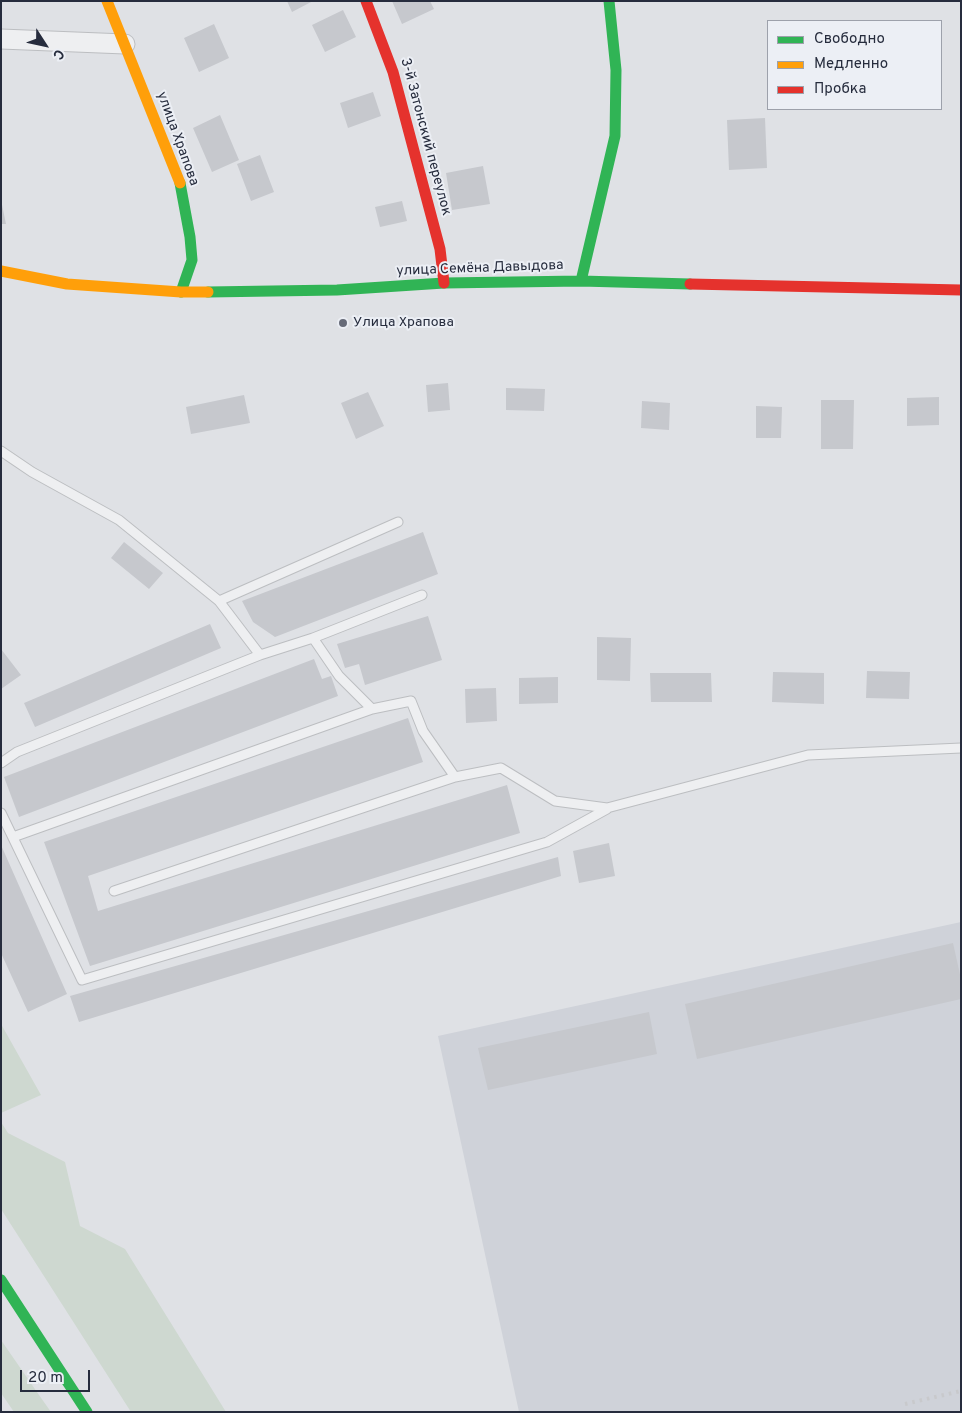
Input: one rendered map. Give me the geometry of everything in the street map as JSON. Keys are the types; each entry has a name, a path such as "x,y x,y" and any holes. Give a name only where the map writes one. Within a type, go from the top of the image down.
{"street":[{"name":"улица Храпова","path":"107,1 181,186 192,260 181,292"},
{"name":"3-й Затонский переулок","path":"366,1 394,72 440,249 444,283"},
{"path":"582,281 615,136 616,70 609,1"},
{"path":"1,39 125,44"},
{"name":"улица Семёна Давыдова","path":"1,271 66,284 181,292 337,290 444,283 582,281 961,290"},
{"path":"1,1280 87,1412"}],"lane":[{"path":"1,451 32,472 119,520 219,601 260,655"},
{"path":"219,601 398,522"},
{"path":"1,762 17,752 260,655 312,638 422,596"},
{"path":"312,638 339,676 372,709"},
{"path":"13,837 372,709 411,701 423,732 455,777"},
{"path":"1,813 82,980 547,842 607,808 808,755 961,748"},
{"path":"114,891 455,777 501,768 555,801 607,808"}],"shaded area":[{"path":"961,922 961,1412 519,1412 438,1036"},
{"path":"1,1024 41,1095 1,1113"},
{"path":"1,1122 8,1133 65,1162 80,1226 125,1249 226,1412 131,1412 1,1209"},
{"path":"1,1340 51,1412 14,1412 1,1393"}],"building":[{"path":"287,1 313,1 292,12"},
{"path":"392,1 430,1 434,9 402,24"},
{"path":"343,10 356,37 325,52 312,25"},
{"path":"214,24 229,58 199,72 184,38"},
{"path":"373,92 381,116 348,128 340,103"},
{"path":"220,115 239,160 212,172 193,128"},
{"path":"765,118 767,168 729,170 727,120"},
{"path":"260,155 274,192 251,201 237,164"},
{"path":"483,166 490,204 452,210 446,173"},
{"path":"1,200 6,224 1,224"},
{"path":"402,201 407,221 380,227 375,207"},
{"path":"448,383 450,410 428,412 426,385"},
{"path":"506,388 545,389 544,411 506,410"},
{"path":"368,392 384,426 356,439 341,403"},
{"path":"244,395 250,423 191,434 186,407"},
{"path":"939,397 939,425 907,426 907,398"},
{"path":"821,400 854,400 853,449 821,449"},
{"path":"642,401 670,403 669,430 641,428"},
{"path":"756,406 782,407 781,438 756,438"},
{"path":"423,532 438,574 275,637 253,622 242,601"},
{"path":"124,542 163,573 149,589 111,558"},
{"path":"428,616 442,660 365,685 359,664 345,668 337,644"},
{"path":"210,624 221,648 35,727 24,703"},
{"path":"597,637 631,638 630,681 597,680"},
{"path":"1,649 21,675 1,689"},
{"path":"314,659 322,679 331,676 338,696 19,817 4,777"},
{"path":"867,671 910,672 909,699 866,698"},
{"path":"773,672 824,673 824,704 772,702"},
{"path":"650,673 711,673 712,702 651,702"},
{"path":"558,677 558,703 519,704 519,678"},
{"path":"496,688 497,721 466,723 465,689"},
{"path":"408,718 423,762 88,876 98,911 507,785 520,833 90,966 44,842"},
{"path":"609,843 615,876 579,883 573,851"},
{"path":"1,845 67,994 28,1012 1,953"},
{"path":"558,857 561,876 79,1022 70,996"},
{"path":"953,943 961,979 961,999 697,1059 685,1004"},
{"path":"649,1012 657,1054 488,1090 478,1048"}],"railway":[{"path":"905,1404 961,1391"}],"traffic: fast":[{"path":"581,281 615,136 616,70 609,1"},
{"path":"180,183 190,237 192,260 181,292"},
{"path":"208,292 337,290 444,283 581,281 690,284"},
{"path":"1,1280 87,1412"}],"traffic: slow":[{"path":"107,1 180,183"},
{"path":"1,271 67,284 181,292 208,292"}],"traffic: jam":[{"path":"366,1 393,72 440,249 444,283"},
{"path":"690,284 961,290"}],"place":[{"name":"Улица Храпова","path":"343,323"}]}
